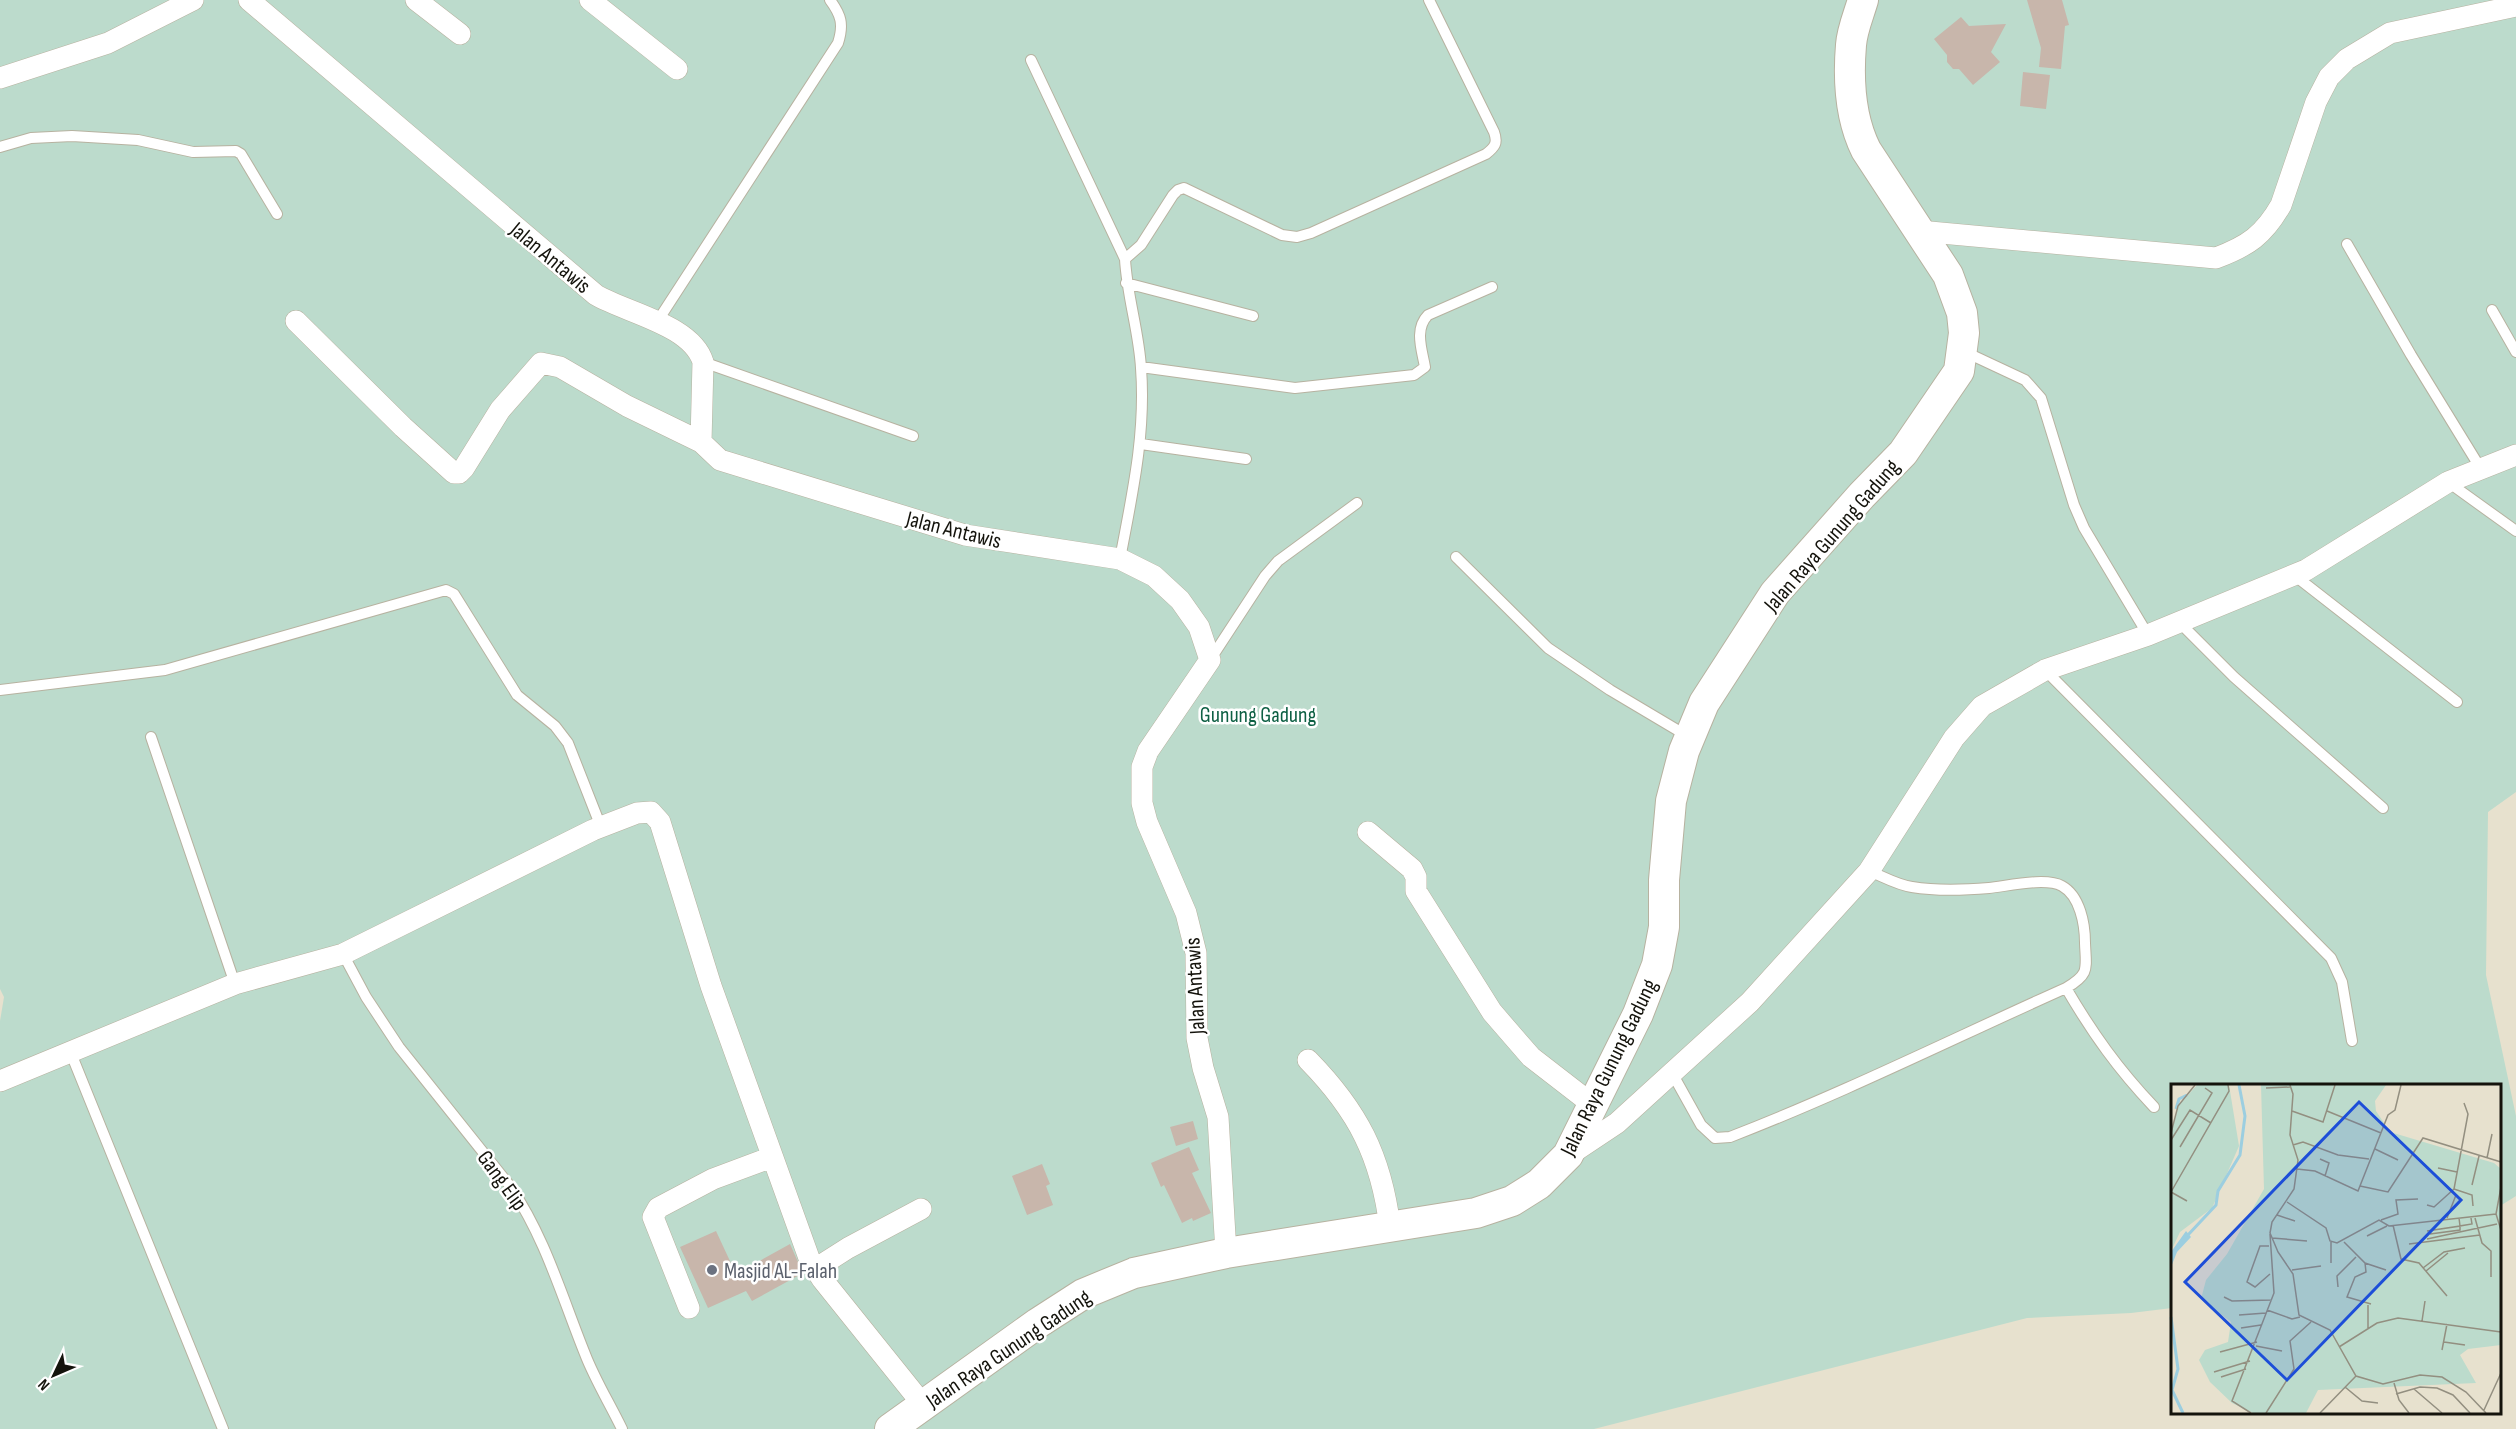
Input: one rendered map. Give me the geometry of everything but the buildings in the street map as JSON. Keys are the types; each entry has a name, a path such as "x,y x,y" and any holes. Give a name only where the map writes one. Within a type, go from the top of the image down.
{"street":[{"path":"0,78 108,44 193,0"},
{"name":"Jalan Antawis","path":"249,0 584,286 611,304 657,322 691,341 701,354 703,362"},
{"path":"416,0 460,34"},
{"path":"590,0 677,69"},
{"name":"Jalan Raya Gunung Gadung","path":"890,1429 1038,1323 1083,1294 1134,1273 1226,1253 1476,1213 1512,1201 1539,1184 1568,1155 1638,1014 1657,965 1664,927 1664,880 1671,801 1689,737 1704,703 1775,593 1862,495 1903,453 1953,383 1959,371 1963,351 1962,313 1948,274 1866,150 1857,131 1852,110 1851,44 1863,0"},
{"path":"1919,231 2200,258 2216,258 2226,255 2248,245 2272,219 2281,205 2316,102 2330,77 2347,59 2390,33 2516,6"},
{"name":"Jalan Antawis","path":"296,321 403,427 454,473 459,473 464,468 500,410 541,363 560,367 627,406 701,442 720,460 965,535 1120,559 1154,576 1180,600 1199,627 1210,660 1148,751 1142,767 1140,785 1147,822 1186,913 1196,953 1197,1038 1203,1068 1218,1117 1226,1253"},
{"path":"701,442 703,362"},
{"path":"1568,1155 1617,1123 1750,1002 1869,871 1954,738 1982,706 2045,670 2148,635 2306,570 2448,482 2516,455"},
{"path":"0,1081 235,984 342,954 601,827 647,811 655,814 660,822 711,986 815,1269 924,1406"},
{"path":"1368,832 1412,869 1416,877 1416,891 1492,1012 1531,1057 1593,1106"},
{"path":"1308,1060 1334,1087 1352,1112 1368,1143 1385,1192 1390,1227"},
{"path":"690,1308 653,1216 654,1213 658,1208 713,1179 772,1157"},
{"path":"815,1269 848,1248 921,1209"}],"lane":[{"path":"657,322 838,43 842,29 840,14 830,0"},
{"path":"1125,260 1141,245 1178,190 1184,188 1282,235 1297,237 1486,154 1494,148 1497,140 1494,132 1429,0"},
{"path":"1031,60 1125,260 1126,283 1141,367 1141,444 1120,559"},
{"path":"0,147 31,138 72,136 138,140 193,152 236,151 241,154 277,214"},
{"path":"2347,244 2410,355 2481,469"},
{"path":"1126,283 1253,316"},
{"path":"1141,367 1295,388 1414,375 1425,367 1419,328 1421,322 1428,315 1492,287"},
{"path":"2492,310 2516,352"},
{"path":"1963,351 2025,380 2037,391 2074,505 2084,528 2148,635"},
{"path":"703,362 913,436"},
{"path":"1141,444 1246,459"},
{"path":"2448,482 2516,531"},
{"path":"1210,660 1265,576 1278,561 1357,504"},
{"path":"1456,557 1548,648 1610,690 1689,737"},
{"path":"2294,575 2457,702"},
{"path":"0,690 165,670 446,590 454,594 517,695 555,726 568,742 601,827"},
{"path":"2179,622 2234,676 2383,808"},
{"path":"2045,670 2331,958 2342,982 2352,1041"},
{"path":"151,737 235,984"},
{"path":"1672,1073 1701,1125 1715,1138 1730,1137 1837,1094 2081,979 2086,968 2086,957 2080,912 2075,898 2063,887 2047,882 1986,888 1910,887 1869,871"},
{"name":"Gang Elip","path":"342,954 387,1030 525,1208 537,1230 586,1358 622,1429"},
{"path":"2066,988 2123,1074 2154,1107"},
{"path":"70,1051 223,1429"}],"green space":[{"name":"Gunung Gadung","path":"0,0 2516,0 2516,792 2488,812 2486,975 2516,1116 2516,1196 2501,1205 2501,1084 2171,1084 2171,1308 2131,1313 2027,1318 1594,1429 0,1429 0,1021 4,997 0,989"}],"place":[{"name":"Masjid AL-Falah","path":"712,1270"}]}
